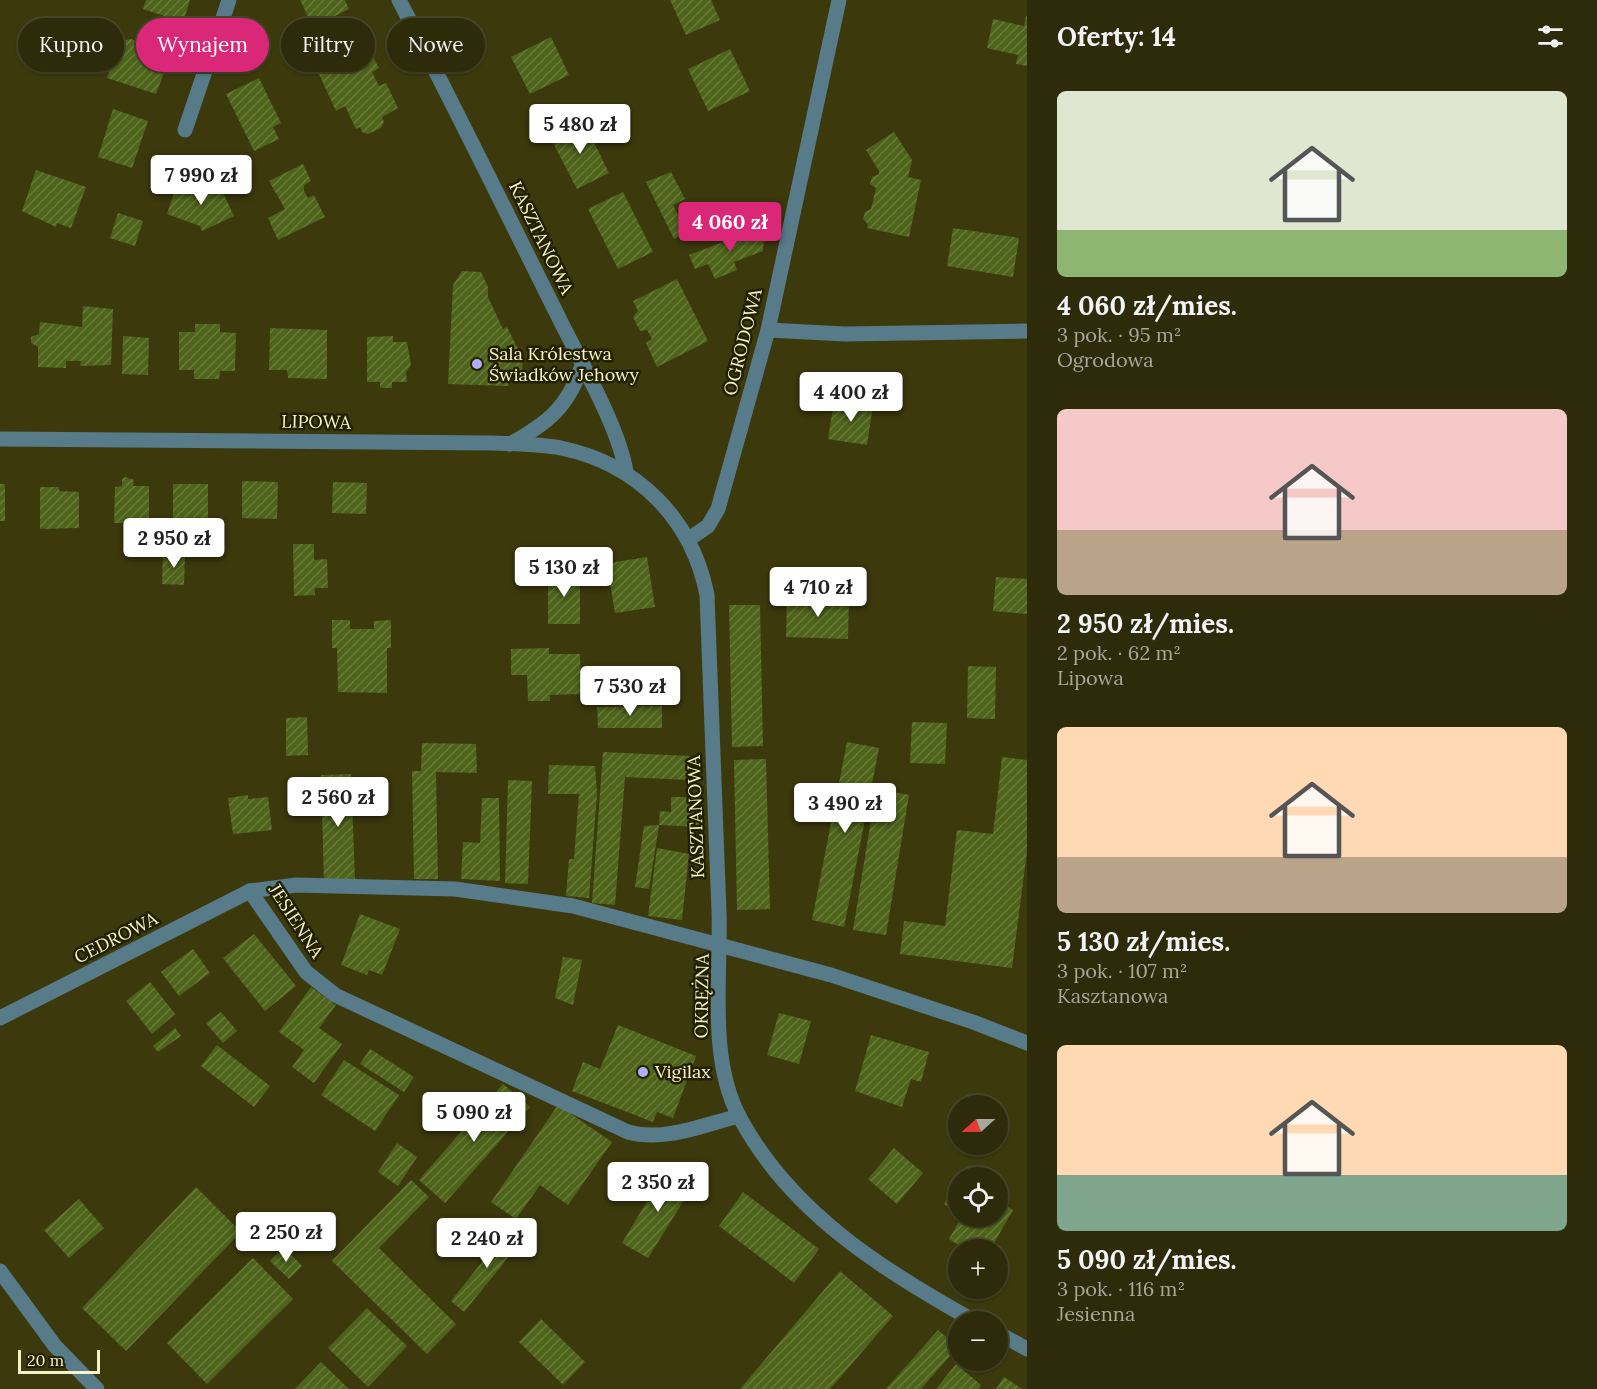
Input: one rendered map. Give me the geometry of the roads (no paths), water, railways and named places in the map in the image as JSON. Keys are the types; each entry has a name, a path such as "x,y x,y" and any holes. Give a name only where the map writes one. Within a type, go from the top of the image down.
{"street":[{"path":"185,130 229,0"},
{"name":"KASZTANOWA","path":"399,0 448,93 582,366 623,452 626,472 657,498 689,539 702,568 706,595 720,946"},
{"name":"OGRODOWA","path":"689,539 708,526 718,508 768,330 838,0"},
{"path":"768,330 810,334 1027,331"},
{"path":"510,444 531,432 562,407 574,389 582,366"},
{"name":"LIPOWA","path":"0,439 510,444 560,448 594,458 626,472"},
{"name":"JESIENNA","path":"720,946 573,906 454,889 296,885 250,891 306,972 335,995 628,1132 643,1136 661,1136 739,1116"},
{"name":"CEDROWA","path":"0,1018 250,891"},
{"name":"OKRĘŻNA","path":"957,1311 852,1243 805,1206 769,1166 739,1116 726,1084 720,1055 720,946 831,975 973,1022 1027,1043"},
{"path":"0,1271 55,1346 97,1389"},
{"path":"1008,1339 1027,1349"}],"place":[{"name":"Sala Królestwa Świadków Jehowy","path":"477,364"},
{"name":"Vigilax","path":"643,1072"}]}
